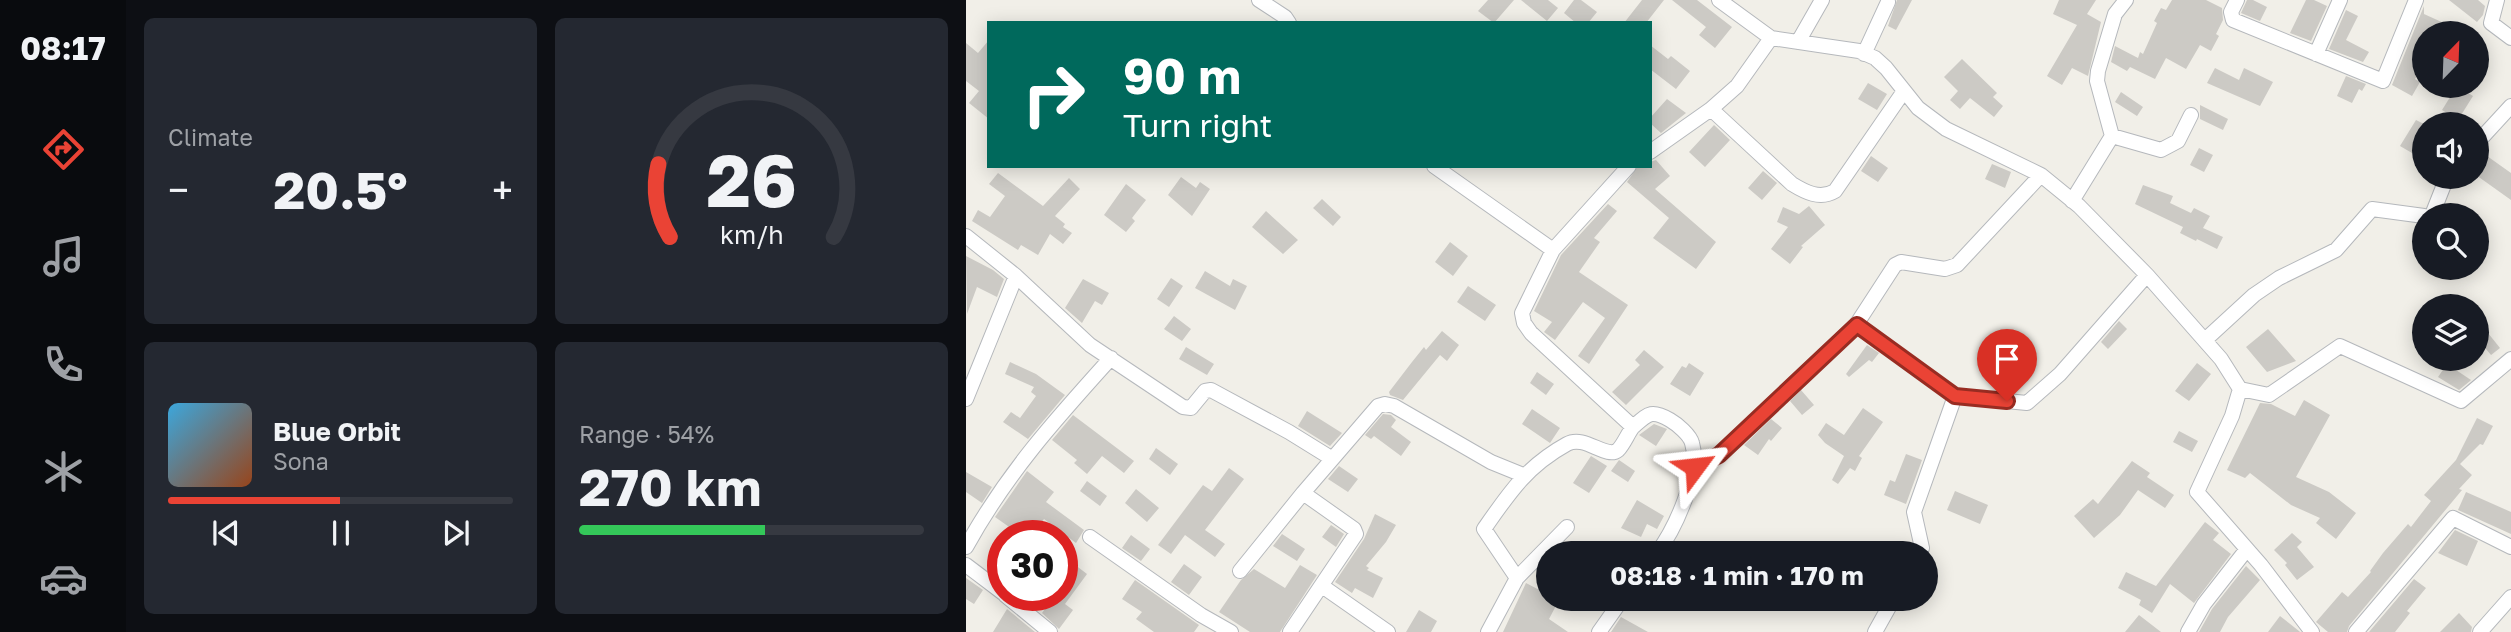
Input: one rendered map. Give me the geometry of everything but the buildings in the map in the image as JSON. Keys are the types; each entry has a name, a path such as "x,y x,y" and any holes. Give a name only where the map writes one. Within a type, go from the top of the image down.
{"street":[{"path":"1259,0 1288,21"},
{"path":"1719,0 1771,38 1875,58 1918,108 1946,129 2041,176 2072,201 2147,275 2221,359 2240,389 2269,396 2340,346 2461,401 2511,359"},
{"path":"1798,42 1822,0"},
{"path":"2072,201 2112,136 2097,81 2115,14 2126,0"},
{"path":"2237,0 2231,12 2233,20 2383,81 2416,0"},
{"path":"2316,54 2340,0"},
{"path":"2497,0 2491,23 2511,37"},
{"path":"1864,54 1888,2"},
{"path":"1652,151 1711,109 1737,86 1771,38"},
{"path":"1711,109 1791,184 1804,192 1828,195 1835,191 1904,91"},
{"path":"2489,130 2511,106"},
{"path":"2112,136 2161,150 2178,141 2191,115"},
{"path":"1437,168 1553,250"},
{"path":"1627,168 1553,250 1522,313 1524,323 1543,345 1633,426"},
{"path":"1695,467 1719,455 1857,325 1895,265 1901,262 1945,269 1957,265 2041,176"},
{"path":"2204,340 2254,295 2279,278 2336,250 2372,209 2412,214"},
{"path":"966,236 1016,276 1090,345 1183,407 1191,408 1205,391 1211,390 1331,458"},
{"path":"1857,325 1955,396 2027,403 2060,374 2147,275"},
{"path":"966,399 1016,276"},
{"path":"966,547 990,504 1021,461 1111,358"},
{"path":"2240,389 2232,416 2197,492 2247,549 2312,632"},
{"path":"1920,541 1914,512 1955,396"},
{"path":"1240,571 1331,458 1378,406 1394,406 1491,462 1523,475"},
{"path":"1517,578 1484,529 1523,475 1576,441 1585,442 1608,453 1618,450 1633,426 1649,414 1665,417 1675,423 1692,441 1695,467 1672,533 1666,541"},
{"path":"1290,632 1356,534 1354,529 1303,493"},
{"path":"2356,632 2453,518 2511,547"},
{"path":"1488,632 1517,578 1567,527"},
{"path":"1090,537 1201,615 1231,632"},
{"path":"2188,632 2204,604 2247,549"},
{"path":"966,565 987,581"},
{"path":"1322,586 1388,632"},
{"path":"2480,632 2511,597"},
{"path":"1025,611 1050,632"},
{"path":"1599,632 1614,611"},
{"path":"1875,632 1887,611"}],"route":[{"path":"1695,467 1719,455 1857,325 1955,396 2007,401"}]}
